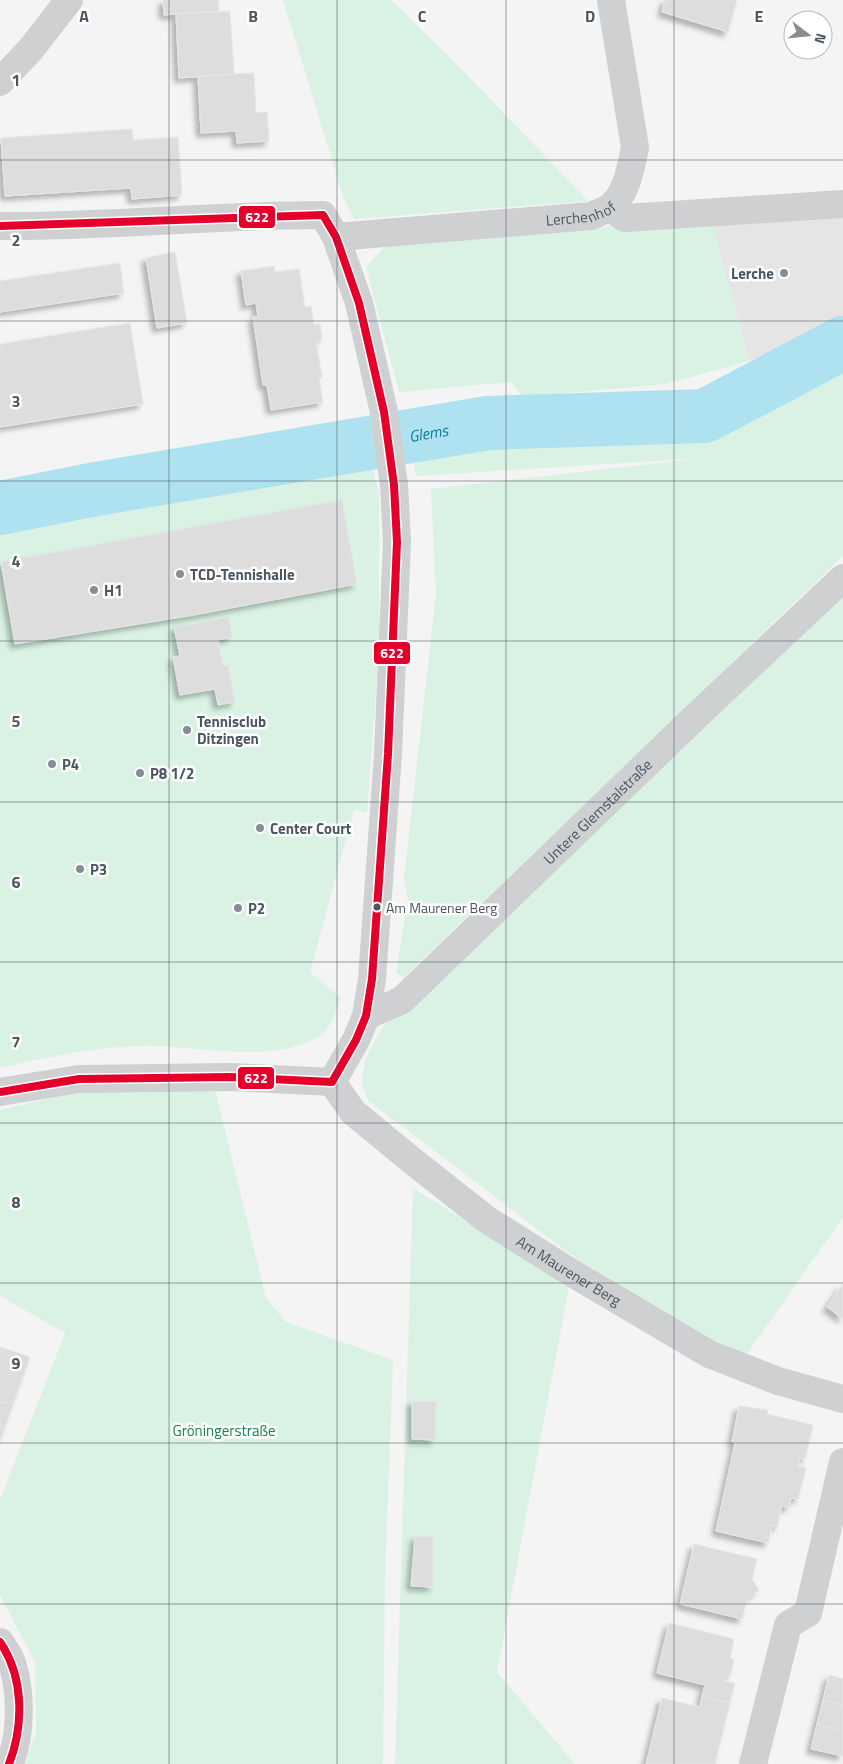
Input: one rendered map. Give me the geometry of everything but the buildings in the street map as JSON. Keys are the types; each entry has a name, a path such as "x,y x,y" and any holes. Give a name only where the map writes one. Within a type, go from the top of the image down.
{"street":[{"path":"0,82 31,49 69,0"},
{"name":"Lerchenhof","path":"0,226 73,226 242,215 330,226 591,216 610,208 630,171 634,147 611,0"},
{"path":"610,208 625,218 843,204"},
{"path":"0,1092 79,1079 231,1078 332,1082 361,1028 372,979 381,869 397,542 392,470 384,412 359,303 330,226"},
{"name":"Untere Glemstalstraße","path":"361,1028 402,1000 692,720 843,578"},
{"name":"Am Maurener Berg","path":"332,1082 352,1112 410,1159 486,1219 567,1270 709,1354 778,1381 843,1399"},
{"path":"753,1764 788,1625 808,1613 843,1462"},
{"path":"0,1642 12,1661 20,1711 12,1757 9,1764"}],"shaded area":[{"name":"Lerche","path":"843,217 843,323 833,329 749,361 712,224"}],"green space":[{"path":"283,0 391,0 446,53 588,201 355,219 344,199"},
{"path":"712,224 749,361 666,384 522,397 511,382 399,392 366,267 386,245 587,227"},
{"path":"843,343 843,556 404,977 396,973 408,899 404,879 436,594 431,489 703,458 416,476 409,434 488,423 705,416"},
{"name":"Tennisclub Ditzingen","path":"361,421 379,494 379,650 367,813 354,810 310,972 341,998 330,1024 322,1034 309,1042 290,1048 269,1051 248,1052 163,1046 107,1048 71,1053 0,1068 0,490"},
{"path":"843,588 843,1217 747,1354 696,1333 570,1254 369,1101 364,1091 362,1080 367,1058 372,1047 391,1017"},
{"name":"Gröningerstraße","path":"114,1088 215,1090 266,1298 286,1322 393,1360 385,1576 383,1764 25,1764 36,1732 35,1662 0,1595 0,1500 65,1333 0,1296 0,1110 59,1096"},
{"path":"413,1188 569,1286 497,1672 575,1764 395,1764"}],"waterway":[{"name":"Glems","path":"0,508 96,489 488,423 705,416 843,343"}],"transit line":[{"name":"622","path":"0,226 323,215 336,237 359,303 384,412 394,485 397,542 388,754 372,979 366,1016 356,1040 332,1082 231,1077 79,1079 0,1092"},
{"name":"622","path":"0,1642 14,1670 19,1702 17,1733 9,1764"}],"place":[{"name":"Lerche","path":"784,273"},
{"name":"TCD-Tennishalle","path":"180,574"},
{"name":"H1","path":"94,590"},
{"name":"Tennisclub Ditzingen","path":"187,730"},
{"name":"P4","path":"52,764"},
{"name":"P8 1/2","path":"140,773"},
{"name":"Center Court","path":"260,828"},
{"name":"P3","path":"80,869"},
{"name":"Am Maurener Berg","path":"377,907"},
{"name":"P2","path":"238,908"}]}
